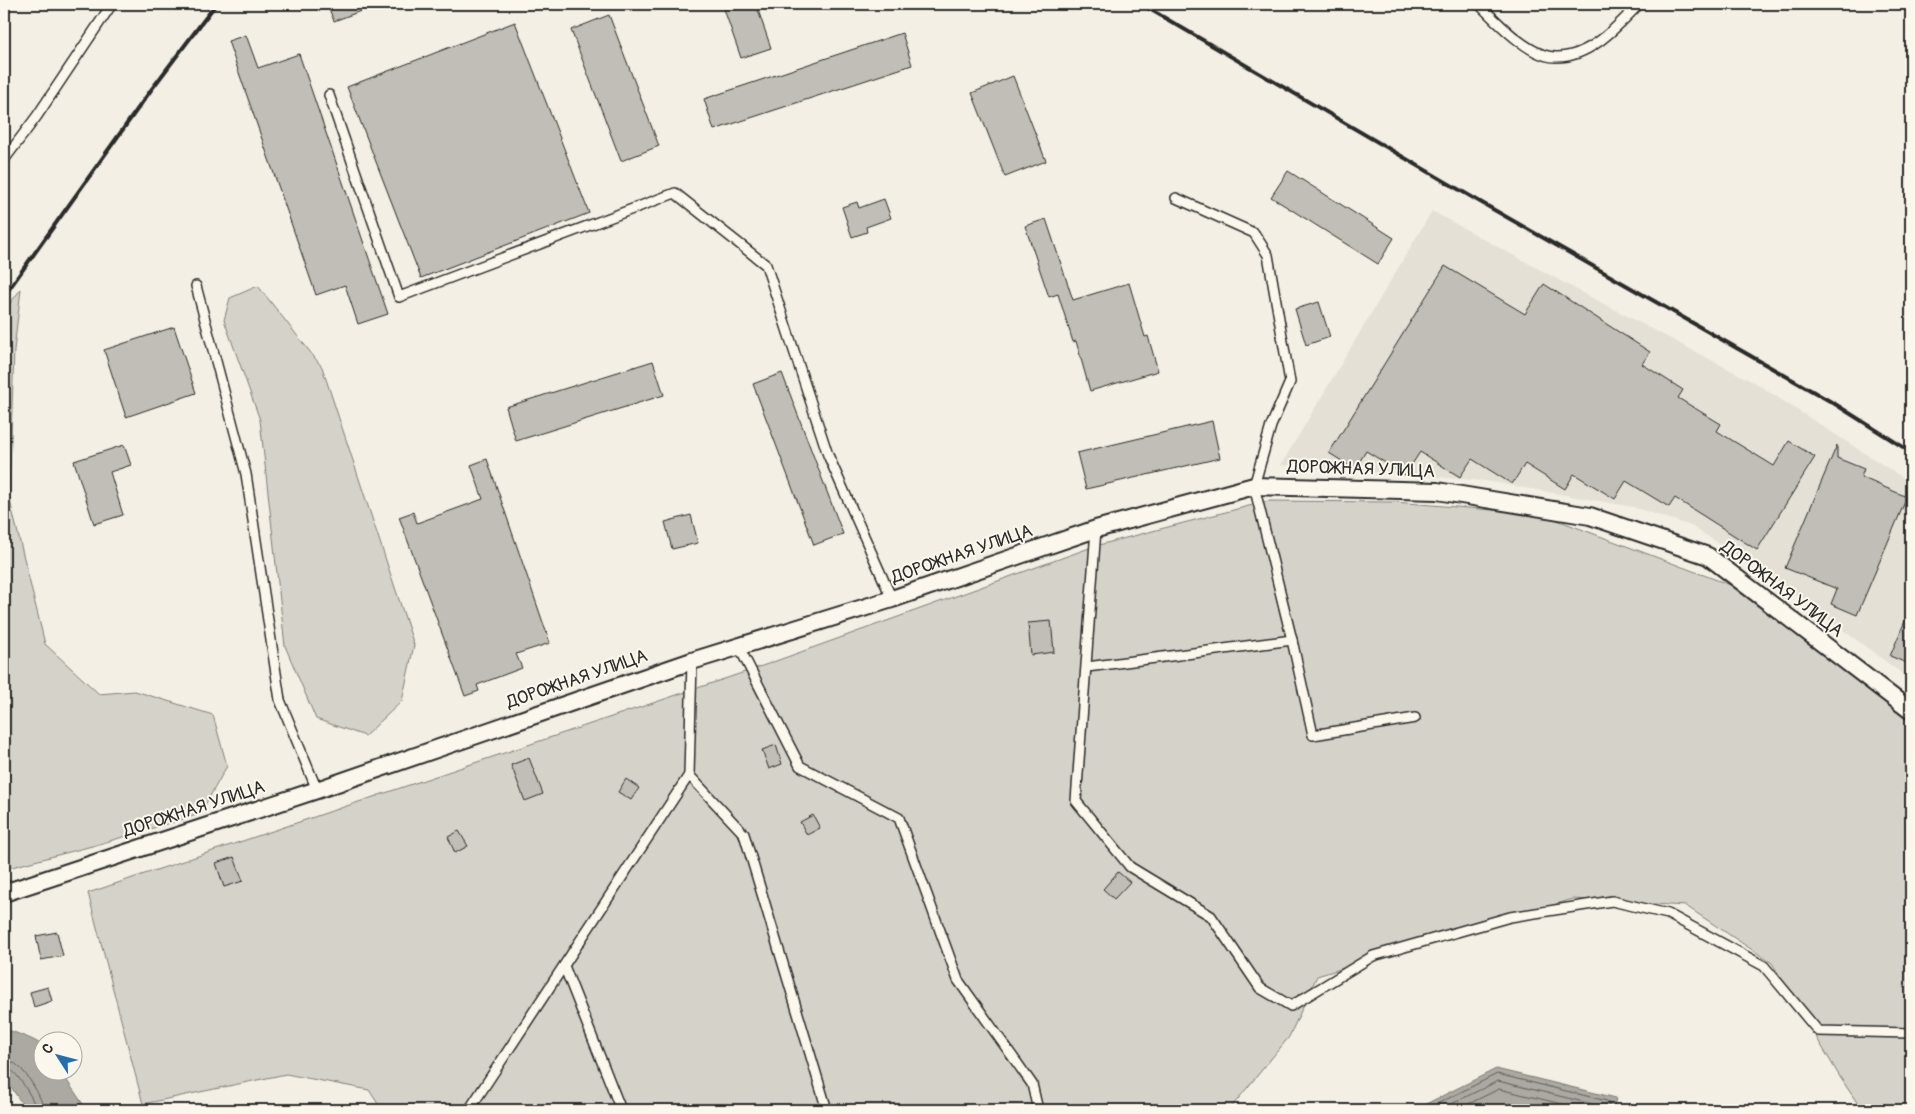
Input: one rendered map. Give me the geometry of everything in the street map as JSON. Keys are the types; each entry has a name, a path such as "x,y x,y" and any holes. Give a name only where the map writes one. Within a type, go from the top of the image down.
{"street":[{"name":"ДОРОЖНАЯ УЛИЦА","path":"4,893 317,790 692,661 892,599 1096,529 1254,486 1437,491 1590,516 1708,556 1911,711"}],"lane":[{"path":"4,160 37,116 112,4"},
{"path":"1479,4 1499,24 1527,46 1544,55 1556,58 1574,55 1596,44 1639,4"},
{"path":"329,95 399,297 675,193 766,265 828,455 892,599"},
{"path":"1176,198 1254,233 1268,255 1290,382 1272,426 1254,486 1313,735 1415,718"},
{"path":"196,286 246,474 280,700 317,790"},
{"path":"1096,529 1076,801 1130,867 1211,916 1260,988 1291,1006 1373,956 1510,917 1612,901 1668,914 1764,966 1818,1031 1911,1033"},
{"path":"1087,666 1292,640"},
{"path":"739,647 800,766 899,818 958,980 1032,1084 1038,1110"},
{"path":"469,1110 689,775 692,661"},
{"path":"689,775 744,834 827,1110"},
{"path":"564,966 621,1110"}],"shaded area":[{"path":"1432,211 1757,384 1911,483 1911,680 1758,568 1691,526 1633,507 1486,481 1281,465"},
{"path":"258,286 322,367 414,645 402,701 365,736 316,719 285,646 260,420 224,320 230,298"},
{"path":"21,289 14,350 9,497 45,644 99,694 135,691 213,715 227,766 200,814 96,845 4,869 4,311"},
{"path":"1268,501 1395,502 1541,514 1741,589 1911,719 1911,1110 1862,1110 1840,1077 1772,963 1686,906 1573,899 1317,976 1289,1037 1229,1110 382,1110 369,1090 286,1074 143,1104 88,893 751,670 1095,546"}],"water":[{"path":"4,1028 32,1040 32,1082 68,1082 87,1110 26,1110 4,1076"},
{"path":"1496,1069 1616,1098 1613,1110 1414,1110"},
{"path":"275,1105 316,1110 212,1110 219,1109"}],"building":[{"path":"327,4 376,4 377,5 334,21"},
{"path":"741,4 756,4 771,48 741,58 724,9"},
{"path":"609,15 659,146 621,161 571,30"},
{"path":"515,22 589,213 421,278 347,87"},
{"path":"902,33 912,65 714,130 704,99"},
{"path":"246,35 258,68 299,54 388,314 358,324 345,285 316,295 228,41"},
{"path":"1013,76 1046,161 1005,177 972,93"},
{"path":"1288,171 1394,238 1378,264 1271,197"},
{"path":"884,199 891,218 866,227 867,232 852,237 842,207 857,202 859,208"},
{"path":"1046,219 1073,300 1129,283 1145,337 1148,336 1158,371 1090,391 1076,341 1073,342 1058,294 1049,297 1025,226"},
{"path":"1445,266 1525,314 1544,284 1650,352 1642,364 1683,390 1678,398 1721,424 1717,431 1774,466 1789,441 1815,457 1757,550 1675,498 1669,507 1626,481 1615,499 1574,474 1565,489 1525,464 1512,484 1472,459 1460,477 1420,452 1405,475 1366,451 1355,469 1329,453"},
{"path":"1319,302 1330,337 1306,345 1295,309"},
{"path":"174,327 196,393 126,417 104,350"},
{"path":"653,361 664,395 516,441 506,407"},
{"path":"782,373 843,534 814,545 753,384"},
{"path":"1212,421 1220,458 1086,489 1077,453"},
{"path":"124,445 131,465 110,472 123,515 94,524 74,461"},
{"path":"1837,445 1837,458 1864,469 1861,477 1907,497 1857,615 1831,604 1837,589 1785,568"},
{"path":"487,459 550,643 516,654 522,668 477,685 479,691 465,696 399,517 413,512 417,523 483,499 471,465"},
{"path":"691,515 698,543 672,549 665,522"},
{"path":"1911,607 1911,665 1890,656"},
{"path":"1051,621 1054,652 1031,655 1028,623"},
{"path":"776,745 782,764 769,769 762,750"},
{"path":"529,758 543,794 525,801 511,765"},
{"path":"626,779 639,788 631,800 618,792"},
{"path":"813,815 820,828 807,835 800,822"},
{"path":"459,831 468,846 455,853 448,837"},
{"path":"234,857 243,881 224,887 216,863"},
{"path":"1118,872 1130,882 1114,899 1103,889"},
{"path":"57,932 63,956 41,960 36,936"},
{"path":"48,987 52,1001 34,1007 30,992"}],"railway":[{"path":"4,296 151,90 216,4"},
{"path":"1141,4 1482,203 1835,404 1911,452"}]}
